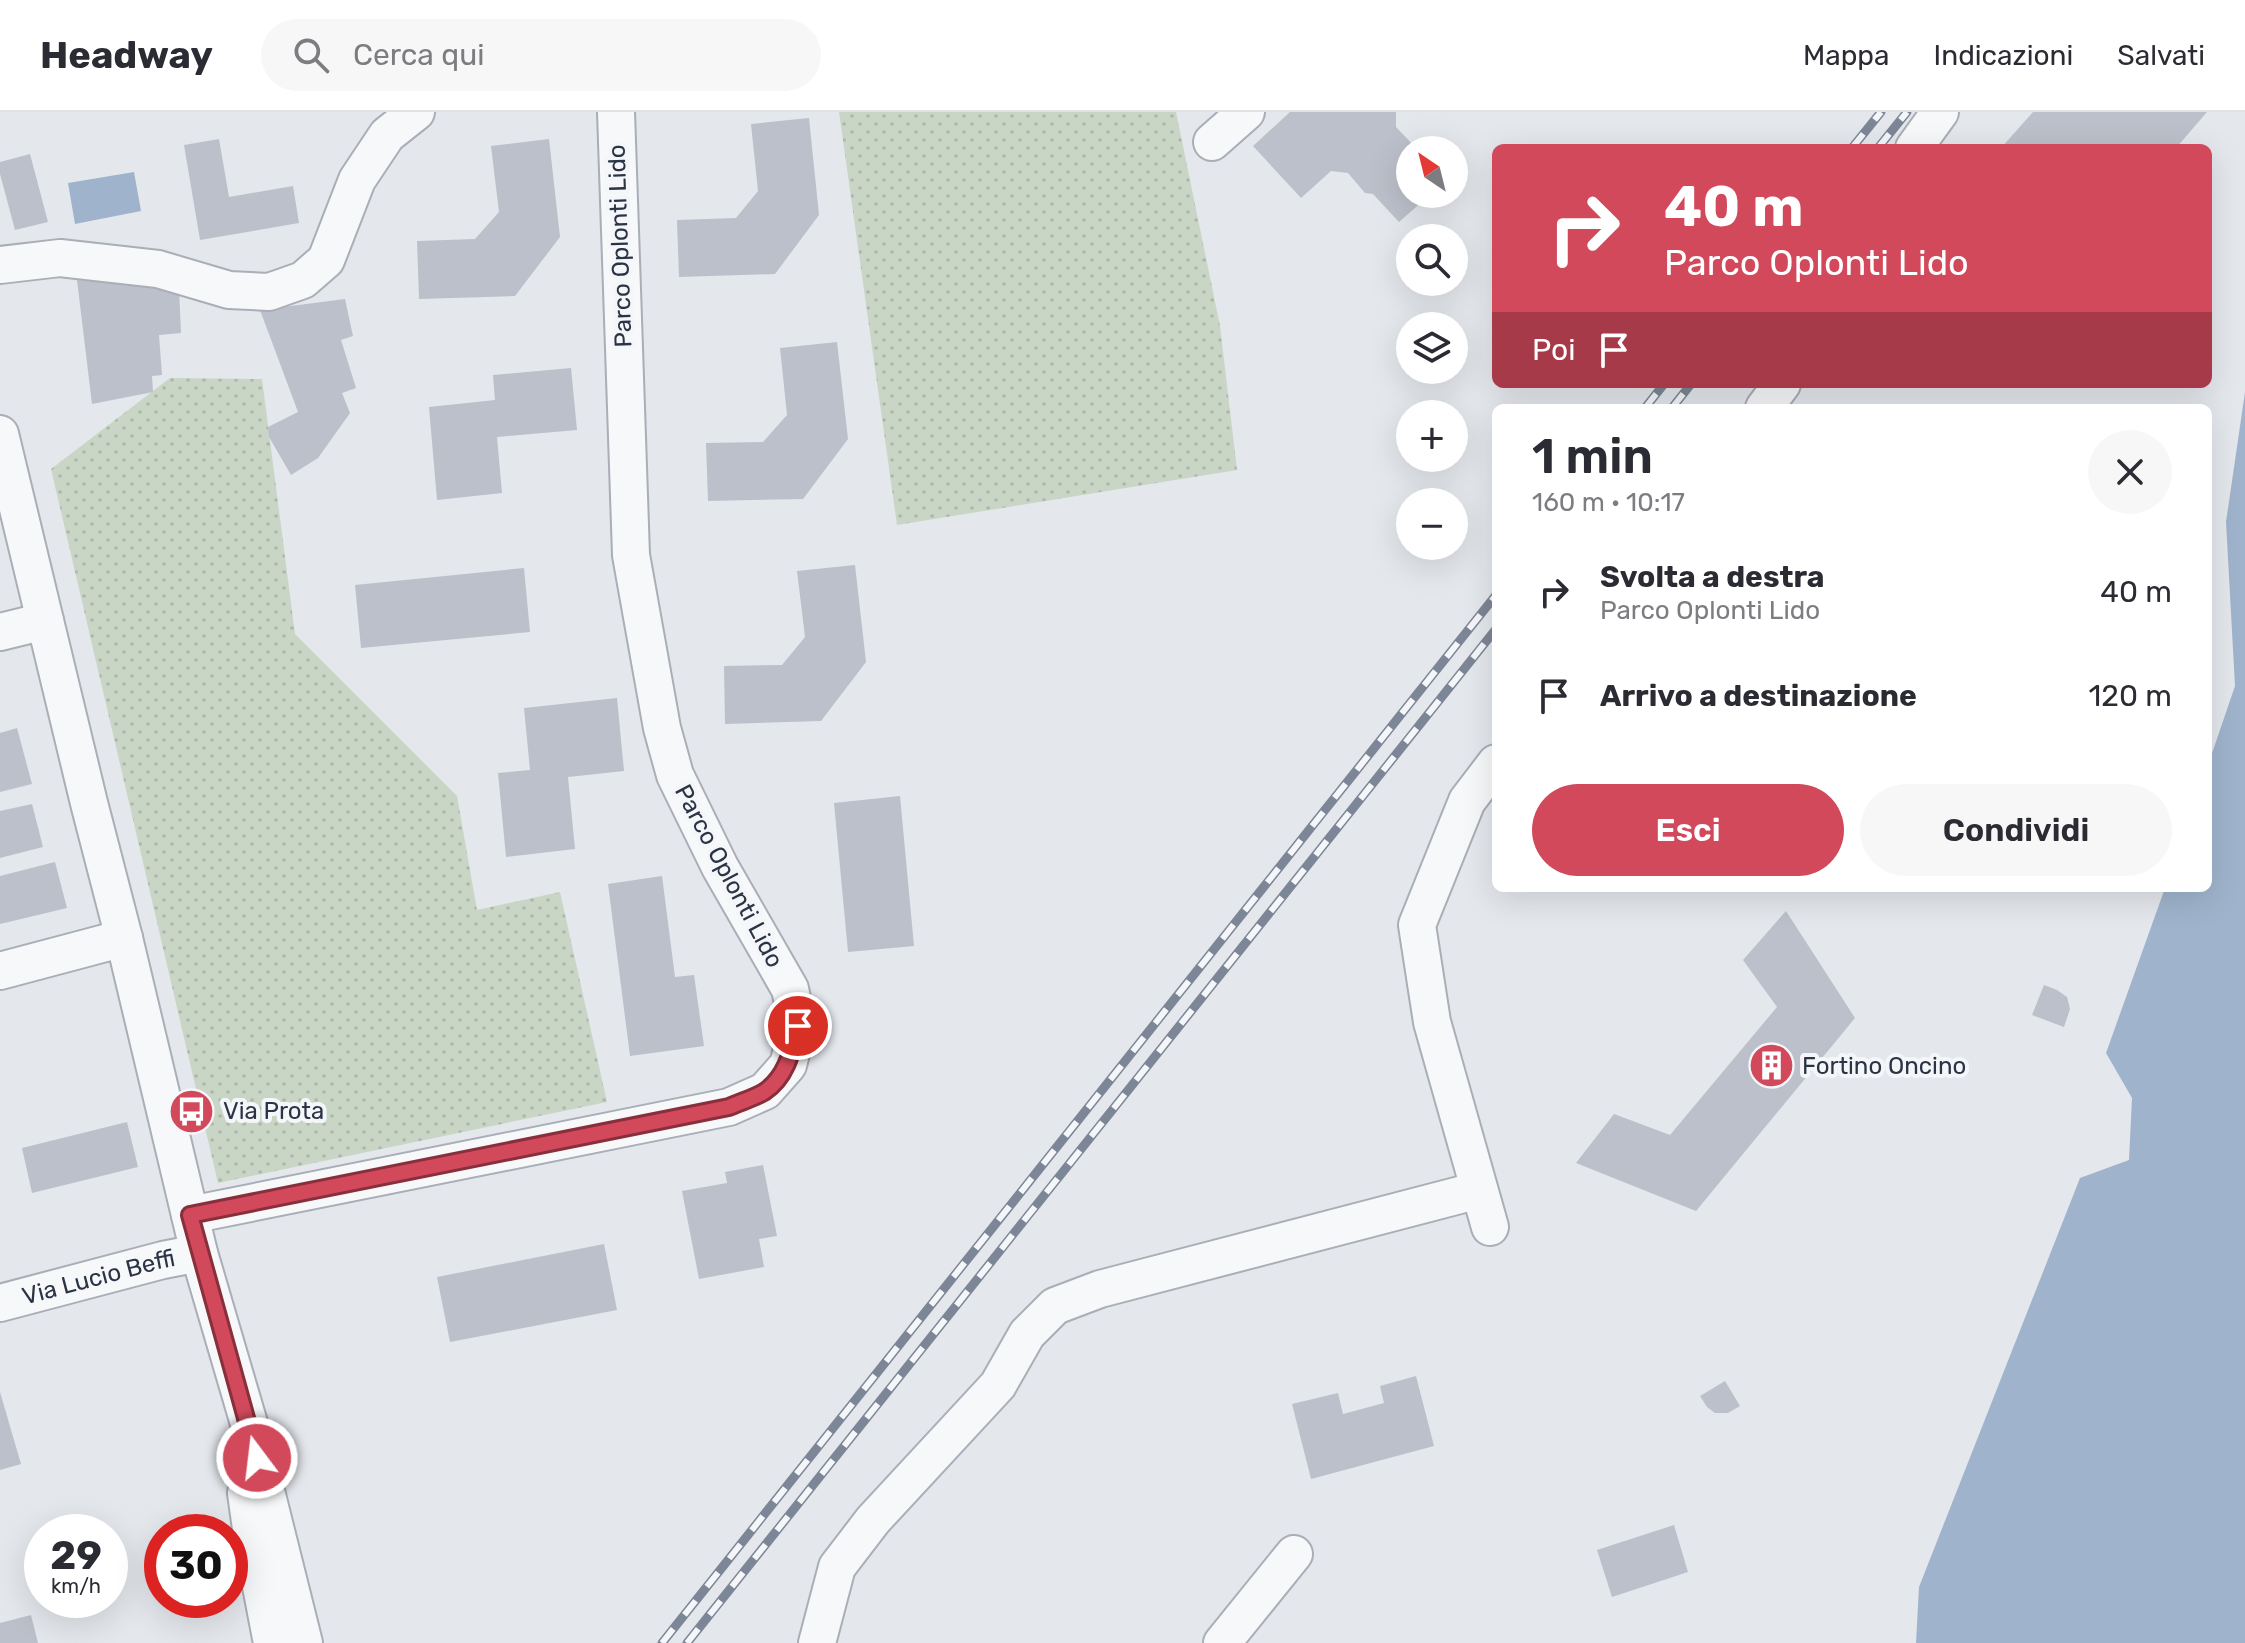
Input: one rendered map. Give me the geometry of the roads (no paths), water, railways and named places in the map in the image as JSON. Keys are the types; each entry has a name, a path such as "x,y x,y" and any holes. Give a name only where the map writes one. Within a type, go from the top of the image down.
{"street":[{"path":"0,265 60,258 158,269 229,290 269,292 303,280 326,260 357,180 387,135 416,112"},
{"name":"Parco Oplonti Lido","path":"190,1215 729,1107 765,1091 788,1065 798,1026 790,989 720,867 675,775 662,728 631,555 616,112"},
{"path":"1212,142 1246,112"},
{"path":"1917,144 1940,112"},
{"path":"0,434 199,1253 250,1427 304,1643"},
{"path":"0,632 45,621"},
{"path":"1490,1227 1432,1022 1417,925 1467,801 1492,768"},
{"path":"0,971 124,938"},
{"path":"817,1643 837,1567 873,1520 998,1385 1027,1334 1055,1306 1100,1289 1479,1190"},
{"name":"Via Lucio Beffi","path":"0,1303 199,1253"},
{"path":"250,1427 245,1485 272,1643"},
{"path":"1222,1643 1294,1554"}],"water":[{"path":"134,172 141,211 75,224 68,183"},
{"path":"2245,392 2245,1643 1916,1643 1919,1587 2080,1178 2129,1160 2132,1098 2106,1053 2164,892 2212,892 2212,753 2235,686 2226,522"}],"railway":[{"path":"1855,144 1881,112"},
{"path":"1881,144 1907,112"},
{"path":"1648,404 1661,388"},
{"path":"1675,404 1688,388"},
{"path":"662,1643 1492,600"},
{"path":"687,1643 1492,634"}],"place":[{"name":"Fortino Oncino","path":"1771,1066"},
{"name":"Via Prota","path":"192,1111"}]}
